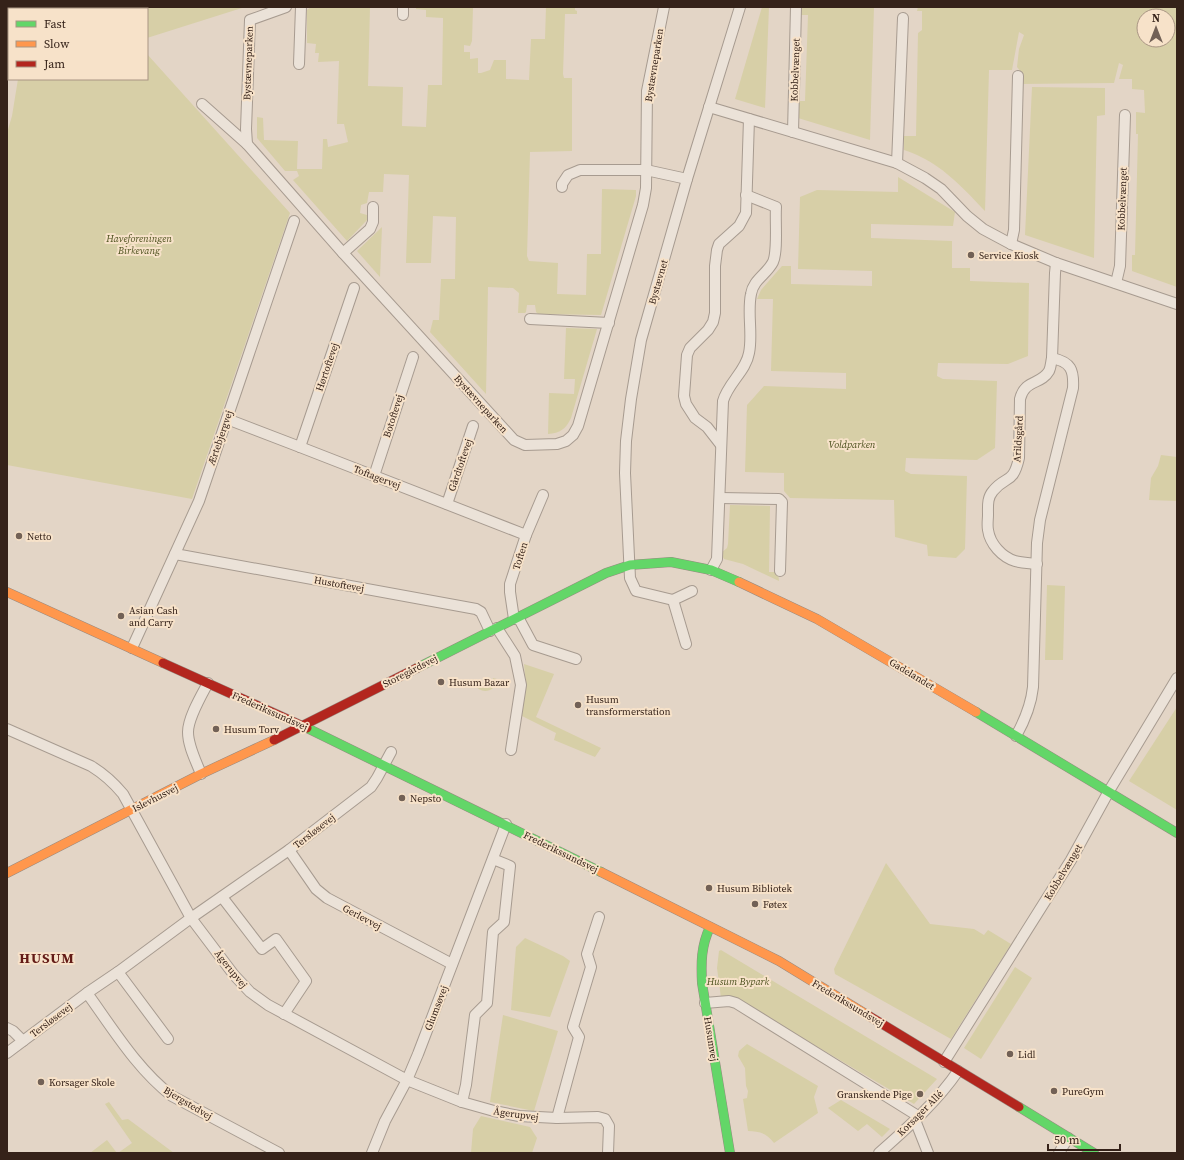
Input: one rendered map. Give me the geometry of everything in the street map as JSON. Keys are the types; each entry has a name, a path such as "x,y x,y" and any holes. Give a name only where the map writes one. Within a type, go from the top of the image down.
{"street":[{"name":"Bystævneparken","path":"247,144 246,129 250,20 286,7"},
{"path":"299,64 301,7"},
{"name":"Bystævneparken","path":"202,104 247,144 514,440 525,445 557,444 566,441 573,435 578,426 643,205 646,188 647,91 664,7"},
{"name":"Bystævnet","path":"630,565 625,473 626,441 630,399 640,340 687,179 740,7"},
{"name":"Kobbelvænget","path":"793,132 796,7"},
{"path":"897,163 903,18"},
{"path":"1011,244 1014,230 1018,76"},
{"path":"709,107 897,163 925,178 941,189 967,216 983,229 1011,244 1056,263 1177,304"},
{"name":"Kobbelvænget","path":"1116,283 1120,266 1126,115"},
{"path":"722,445 707,427 695,418 686,404 684,396 687,355 690,348 708,330 713,322 715,313 717,250 719,244 739,226 746,213 749,119"},
{"path":"562,187 562,184 568,175 580,170 646,170 687,179"},
{"path":"711,570 717,559 723,401 725,394 746,363 749,353 751,294 754,284 770,268 776,254 776,207 746,195"},
{"path":"343,252 370,229 373,222 373,206"},
{"name":"Ærtebjergvej","path":"132,648 199,500 294,221"},
{"name":"Arildsgård","path":"1037,564 1017,562 1006,558 997,549 987,530 988,500 993,491 1012,477 1017,467 1019,458 1020,399 1022,392 1027,386 1045,376 1050,370 1052,358 1056,263"},
{"name":"Hørtoftevej","path":"300,446 354,288"},
{"path":"530,319 609,322"},
{"name":"Botoftevej","path":"374,476 413,357"},
{"path":"1016,736 1032,701 1040,520 1073,388 1072,370 1067,363 1060,359 1052,358"},
{"name":"Toftagervej","path":"227,419 300,446 526,535"},
{"name":"Gårdtoftevej","path":"447,504 473,426"},
{"name":"Toften","path":"516,618 510,592 510,584 526,535 542,495"},
{"path":"720,498 778,499 782,502 780,571"},
{"name":"Hustoftevej","path":"175,554 476,609 481,612 494,629"},
{"name":"Gadelandet","path":"630,565 671,562 711,570 817,619 872,650 1177,833"},
{"path":"630,565 630,578 636,591 673,600 692,591"},
{"name":"Storegårdsvej","path":"304,726 327,712 606,573 630,565"},
{"name":"Frederikssundsvej","path":"7,592 304,726 506,824 778,961 1094,1153"},
{"path":"673,600 686,644"},
{"path":"516,618 533,645 576,659"},
{"path":"494,629 515,656 521,685 512,750"},
{"name":"Kobbelvænget","path":"944,1062 1071,860 1109,792 1177,678"},
{"path":"202,774 189,739 188,732 189,725 197,705 208,683"},
{"name":"Islevhusvej","path":"7,873 202,774 304,726"},
{"name":"Ågerupvej","path":"7,729 91,766 113,782 123,794 191,918 234,975 250,992 268,1005 407,1080 462,1102 494,1112 519,1116 557,1118 598,1117 605,1120 609,1126 608,1153"},
{"name":"Tersløsevej","path":"7,1053 191,918 289,850 371,787 390,752"},
{"name":"Glumsøvej","path":"372,1153 385,1121 407,1080 418,1054 506,824"},
{"name":"Gerlevvej","path":"289,850 316,889 327,898 452,964"},
{"path":"462,1102 466,1085 475,1015 487,1002 493,932 504,922 510,866 493,859"},
{"path":"222,897 262,949 276,939 306,981 284,1014"},
{"path":"557,1118 579,1037 573,1027 591,967 587,954 599,917"},
{"name":"Husumvej","path":"710,927 704,938 700,958 705,1003 730,1153"},
{"path":"118,972 168,1039"},
{"name":"Bjergstedvej","path":"87,993 144,1071 157,1084 172,1096 279,1153"},
{"path":"705,1003 729,1001 736,1003 917,1118 928,1153"},
{"name":"Tersløsevej","path":"7,1028 13,1031 23,1041"},
{"name":"Korsager Allé","path":"879,1153 917,1118 948,1085 958,1071"},
{"path":"1059,1153 1068,1138"}],"green space":[{"path":"245,7 148,38 148,8 32,8"},
{"path":"311,7 370,7 368,86 403,87 402,126 426,127 428,85 442,85 443,18 426,17 426,10 416,9 416,7 473,7 472,41 470,46 464,45 464,52 470,52 470,59 478,58 478,73 490,70 494,60 506,60 506,79 529,80 531,39 545,39 546,7 575,7 575,10 577,11 577,14 565,14 563,74 564,78 572,78 572,151 530,152 527,256 529,261 558,263 557,294 586,295 587,254 601,254 602,189 636,190 636,196 601,315 538,314 536,312 535,305 527,305 525,313 518,313 519,293 513,288 488,287 486,394 430,332 433,320 439,320 441,279 455,279 456,217 433,216 431,263 406,263 409,175 384,174 383,192 369,192 367,203 361,205 360,213 367,215 368,219 347,241 293,180 299,176 297,171 285,171 257,138 257,117 263,118 264,140 298,141 297,169 322,169 323,139 327,139 328,147 348,142 344,124 337,124 339,61 318,62 319,53 315,53 316,44 307,43 307,10"},
{"path":"762,7 769,7 765,108 735,99"},
{"path":"801,7 874,7 870,140 798,118 799,101 805,101 808,15 801,15"},
{"path":"918,7 1177,7 1177,287 1132,271 1132,255 1135,255 1138,134 1136,134 1136,112 1145,113 1144,90 1132,89 1132,79 1119,79 1123,65 1119,63 1114,83 1020,84 1021,72 1017,67 1019,49 1024,35 1019,32 1012,70 989,70 985,211 939,167 913,153 904,150 904,136 916,136 918,33 922,30 922,11 917,11"},
{"name":"Haveforeningen Birkevang","path":"148,55 290,213 192,499 7,465 7,133 12,116 18,80 148,80"},
{"path":"1032,87 1105,88 1105,115 1097,116 1094,258 1025,235"},
{"name":"Voldparken","path":"898,177 955,212 953,226 871,224 871,238 952,241 952,268 970,268 970,281 1029,283 1028,356 1008,364 938,363 937,376 943,379 997,381 995,448 977,460 906,458 905,471 911,474 967,476 965,549 956,558 928,556 927,545 895,537 894,500 790,498 784,491 784,473 745,472 747,405 764,386 846,389 846,373 771,371 773,299 757,299 761,290 782,266 791,266 791,284 872,286 872,271 798,269 800,197 817,190 898,192"},
{"path":"382,227 380,277 357,251"},
{"path":"566,328 597,329 571,418 562,430 556,433 548,434 549,393 574,394 575,379 564,379"},
{"path":"1161,455 1177,457 1177,501 1149,500 1151,478 1158,466"},
{"path":"730,505 770,506 769,572 778,572 779,581 743,564 724,559 721,553 727,548 728,544"},
{"path":"1047,585 1065,586 1063,660 1045,660"},
{"path":"524,664 554,674 536,717 601,748 595,757 554,740 556,733 522,716 526,687"},
{"path":"493,678 501,680 495,687 487,691 480,690 473,682 479,680 482,683 488,684 492,682"},
{"path":"1177,707 1177,810 1129,781"},
{"path":"886,863 930,924 974,929 984,935 988,930 1011,944 951,1039 835,974 834,969"},
{"path":"525,938 563,956 570,961 550,1017 511,1010 516,947"},
{"name":"Husum Bypark","path":"721,950 937,1079 914,1104 740,1001 721,998 717,968 719,951"},
{"path":"1015,967 1032,978 981,1059 964,1048"},
{"path":"503,1015 558,1031 534,1111 490,1102"},
{"path":"747,1044 818,1086 814,1097 818,1113 774,1143 762,1133 748,1131 743,1099 747,1098 748,1091 746,1086 745,1068 738,1056 739,1051"},
{"path":"841,1100 890,1129 882,1137 867,1124 858,1131 828,1108"},
{"path":"109,1102 122,1120 128,1119 174,1153 118,1153 132,1143 105,1104"},
{"path":"481,1116 530,1127 537,1138 532,1153 471,1153 473,1129"},
{"path":"107,1140 117,1153 90,1153"}],"traffic: fast":[{"path":"417,668 606,573 630,565 671,562 711,570 739,582"},
{"path":"976,712 1177,833"},
{"path":"307,728 601,872"},
{"path":"710,927 702,955 702,983 730,1153"},
{"path":"1019,1107 1094,1153"}],"traffic: slow":[{"path":"739,582 817,619 976,712"},
{"path":"7,592 163,663"},
{"path":"7,873 201,774 274,740"},
{"path":"601,872 779,961 869,1016"}],"traffic: jam":[{"path":"7,49 8,44"},
{"path":"163,663 307,728"},
{"path":"274,740 417,668"},
{"path":"869,1016 1019,1107"}],"place":[{"name":"Service Kiosk","path":"971,255"},
{"name":"Netto","path":"19,536"},
{"name":"Asian Cash and Carry","path":"121,616"},
{"name":"Husum Bazar","path":"441,682"},
{"name":"Husum transformerstation","path":"578,705"},
{"name":"Husum Torv","path":"216,729"},
{"name":"Nepsto","path":"402,798"},
{"name":"Husum Bibliotek","path":"709,888"},
{"name":"Føtex","path":"755,904"},
{"name":"Lidl","path":"1010,1054"},
{"name":"Korsager Skole","path":"41,1082"},
{"name":"PureGym","path":"1054,1091"},
{"name":"Granskende Pige","path":"920,1094"}],"district":[{"name":"HUSUM","path":"47,958"}]}
